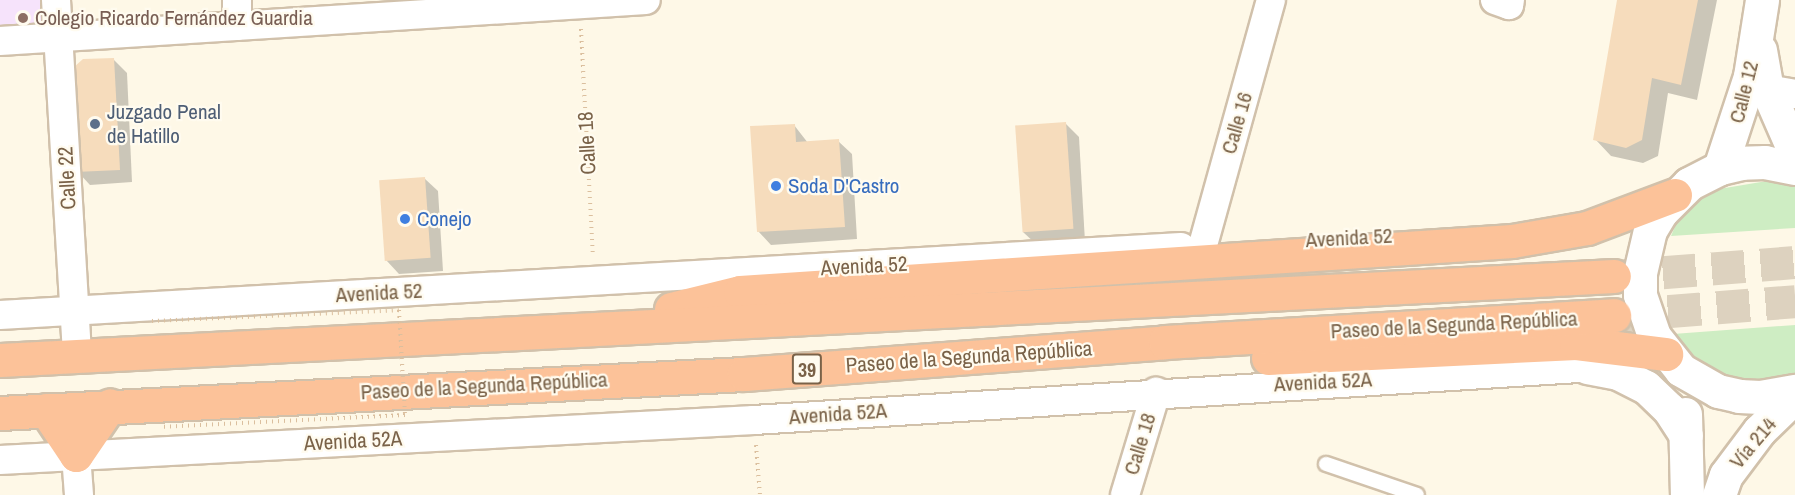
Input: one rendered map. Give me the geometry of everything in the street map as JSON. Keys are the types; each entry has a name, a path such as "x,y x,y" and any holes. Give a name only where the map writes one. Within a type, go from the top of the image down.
{"highway":[{"path":"594,327 740,292 1512,241 1587,228 1675,195"},
{"name":"Paseo de la Segunda República","path":"0,360 594,327 1614,276"},
{"name":"Paseo de la Segunda República","path":"0,413 110,405 744,374 1165,342 1614,315"},
{"path":"744,374 955,372 1576,343 1675,363"},
{"path":"46,410 76,455 110,405"}],"main road":[{"name":"Calle 12","path":"1760,7 1795,153"},
{"name":"Calle 12","path":"1720,168 1750,76 1760,7"},
{"path":"1687,495 1686,435 1675,363 1645,316 1640,273 1650,231 1675,195 1720,168 1765,162 1795,168"},
{"path":"1675,363 1718,391 1739,396 1760,397 1795,391"},
{"path":"1587,367 1618,373 1647,387 1669,409 1686,435"},
{"name":"Vía 214","path":"1723,488 1759,431 1795,396"}],"street":[{"name":"Calle 22","path":"56,0 77,355"},
{"path":"0,41 58,37 237,13 579,4 646,0"},
{"name":"Calle 16","path":"1203,245 1271,0"},
{"name":"Avenida 52","path":"0,315 1203,245 1511,230 1576,216 1720,168"},
{"name":"Avenida 52A","path":"0,460 754,420 1156,392 1675,363"},
{"name":"Calle 18","path":"1125,495 1156,392"},
{"path":"76,455 79,495"}],"lane":[{"path":"1326,464 1418,495"}],"path":[{"name":"Calle 18","path":"579,4 594,282"},
{"path":"152,321 399,310 405,415 159,427"},
{"path":"754,420 760,495"}],"shaded area":[{"name":"Colegio Ricardo Fernández Guardia","path":"0,0 44,0 44,38 0,38"}],"green space":[{"path":"1773,180 1795,184 1795,228 1671,236 1680,215 1707,191"},
{"path":"1795,325 1795,377 1785,382 1735,381 1714,372 1685,351 1673,334"}],"building":[{"path":"1617,0 1698,0 1681,85 1652,78 1642,140 1626,148 1593,140"},
{"name":"Juzgado Penal de Hatillo","path":"114,58 120,170 75,172 74,67 83,59"},
{"path":"1066,122 1073,229 1023,232 1015,126"},
{"path":"795,124 796,142 839,139 845,227 757,232 750,126"},
{"name":"Conejo","path":"425,177 431,258 385,261 379,180"}],"tunnel":[{"path":"1614,276 1795,262"},
{"path":"1619,315 1795,301"}],"place":[{"name":"Colegio Ricardo Fernández Guardia","path":"23,18"},
{"name":"Juzgado Penal de Hatillo","path":"95,124"},
{"name":"Soda D'Castro","path":"776,186"},
{"name":"Conejo","path":"405,219"}]}
